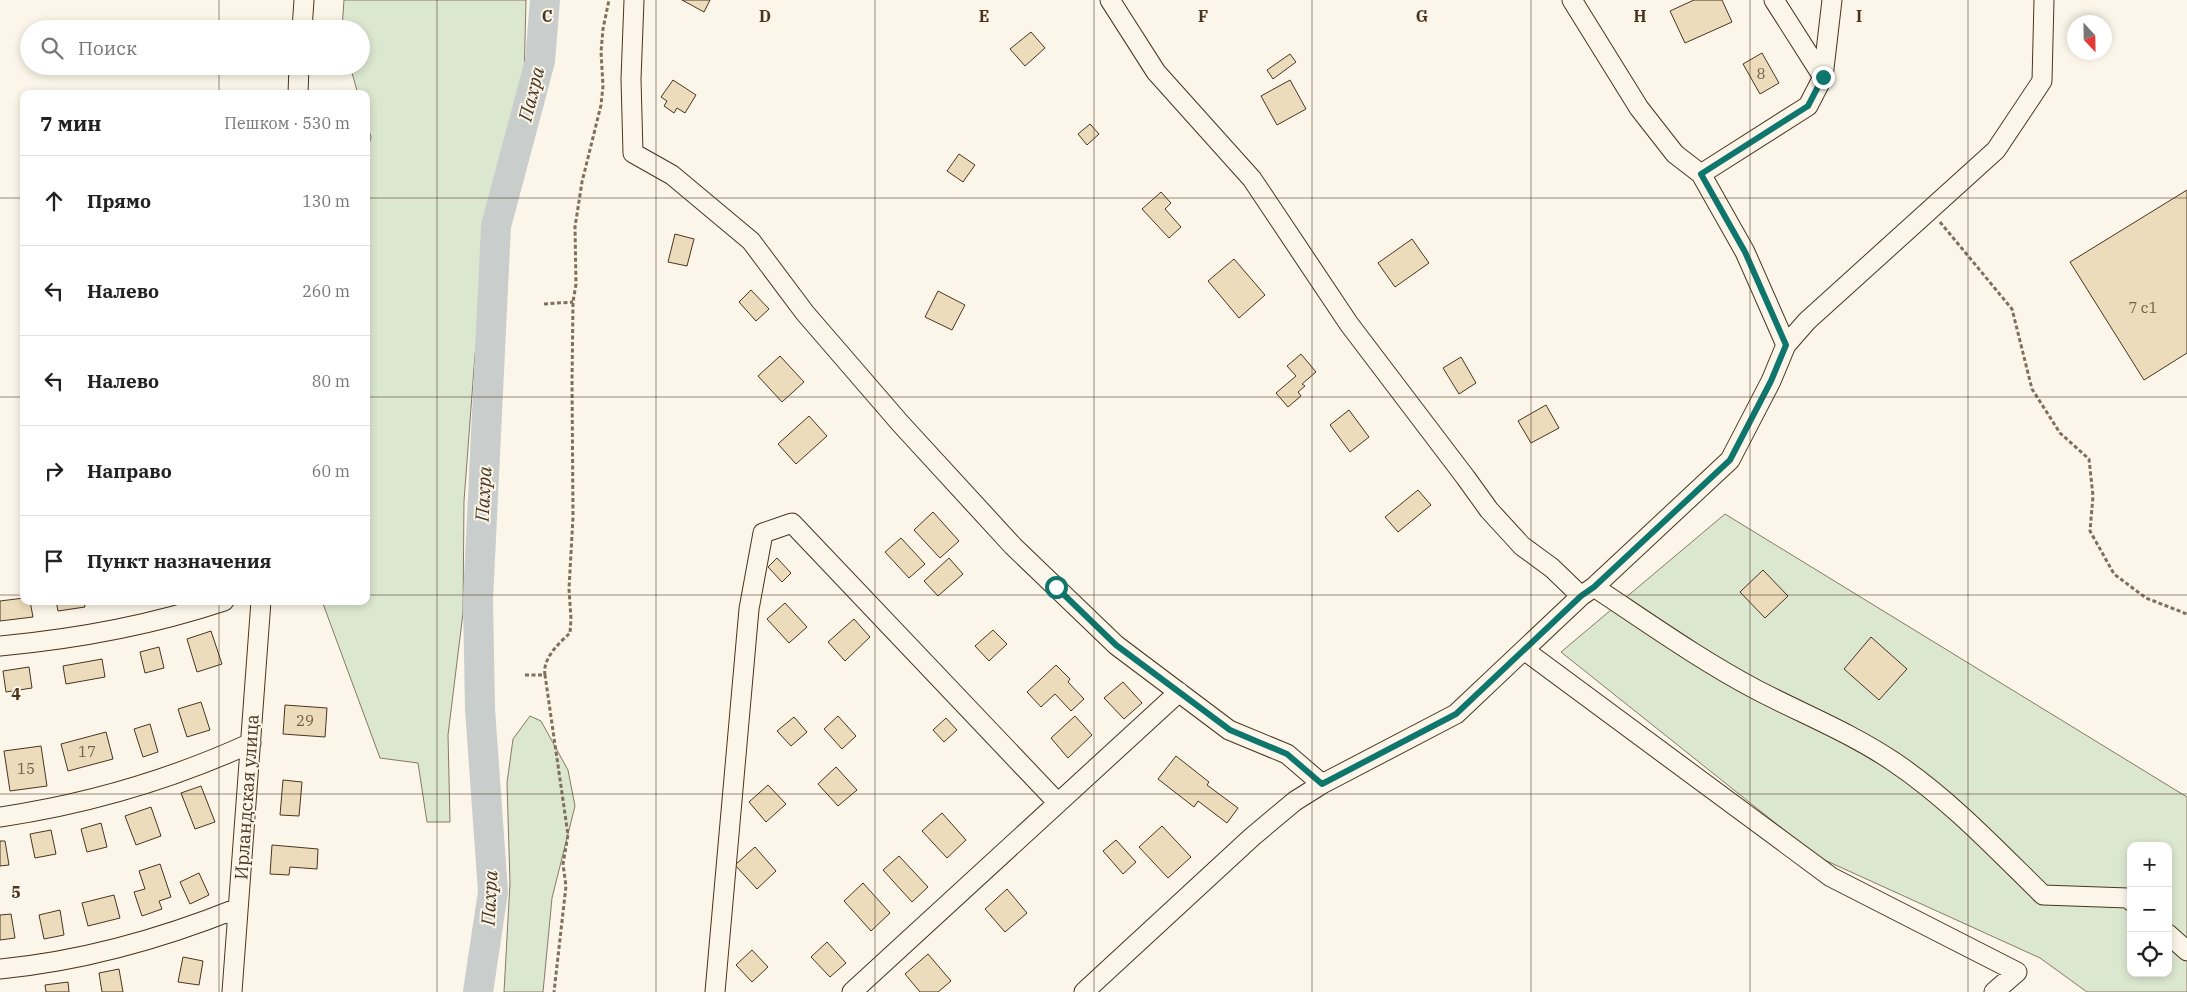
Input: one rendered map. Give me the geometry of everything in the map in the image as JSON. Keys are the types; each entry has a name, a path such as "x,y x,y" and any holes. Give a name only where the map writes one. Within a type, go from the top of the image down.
{"street":[{"path":"303,20 304,0"},
{"path":"634,0 631,79 634,153 672,175 751,241 805,313 900,423 1012,546 1116,645 1230,730 1287,754 1322,784"},
{"path":"1110,0 1156,72 1252,179 1349,324 1489,510 1522,546 1587,591 1756,690 1834,727 1893,761 1949,803 2043,895 2127,898"},
{"path":"1572,0 1639,108 1675,154 1701,174 1745,252 1786,345"},
{"path":"1774,0 1823,77"},
{"path":"1701,174 1808,106 1823,77 1832,0"},
{"path":"1084,992 1252,837 1295,801 1322,784 1456,714 1730,460 1771,381 1786,345 1807,321 1996,150 2042,81 2044,0"},
{"path":"298,90 299,75"},
{"path":"715,992 749,609 763,532 792,523 1058,803"},
{"path":"0,646 56,640 122,628 209,605"},
{"name":"Ирландская улица","path":"232,992 261,605"},
{"path":"1524,650 1831,877 2017,972 1994,992"},
{"path":"852,992 1179,692"},
{"path":"0,817 49,809 106,796 161,780 251,743"},
{"path":"0,969 82,958 136,945 188,928 238,908"},
{"path":"2172,938 2187,951"}],"path":[{"path":"554,992 566,886 563,864 568,834 544,670 556,645 570,633 569,589 573,517 571,450 573,302 576,284 575,228 582,182 601,105 603,29 609,0"},
{"path":"1930,210 2012,309 2032,389 2060,433 2089,459 2094,496 2090,531 2114,574 2146,598 2187,614"},
{"path":"544,304 573,302"},
{"path":"525,675 545,675"}],"green space":[{"path":"344,0 526,0 524,81 502,157 475,355 464,501 463,613 448,735 450,822 427,822 418,763 380,758 323,605 370,605 370,90 357,90 353,75 370,75 370,20 343,20"},
{"path":"1725,514 2187,797 2187,992 2087,992 2040,958 1818,857 1561,652"},
{"path":"530,716 541,721 568,770 575,806 552,898 543,992 504,992 510,883 507,783 513,739"}],"building":[{"path":"682,0 710,0 704,12"},
{"path":"1694,0 1722,0 1732,22 1685,43 1670,11"},
{"path":"1031,32 1045,48 1025,66 1010,49"},
{"path":"1762,53 1779,83 1760,94 1743,64"},
{"path":"1290,54 1296,62 1273,79 1267,70"},
{"path":"673,80 696,95 685,113 677,108 674,113 664,106 667,101 661,97"},
{"path":"1290,80 1306,109 1277,125 1261,96"},
{"path":"1090,124 1099,134 1087,145 1078,134"},
{"path":"959,154 975,165 963,182 947,171"},
{"path":"2187,190 2187,353 2144,380 2070,262"},
{"path":"1161,192 1171,203 1165,209 1181,227 1169,238 1142,209"},
{"path":"675,234 694,239 687,266 668,262"},
{"path":"1412,239 1429,263 1395,287 1378,263"},
{"path":"1234,259 1265,295 1239,318 1208,281"},
{"path":"751,290 769,309 756,321 739,302"},
{"path":"938,291 965,305 952,330 925,317"},
{"path":"1301,354 1316,372 1302,384 1305,386 1298,392 1301,396 1288,407 1276,393 1296,376 1287,366"},
{"path":"780,356 804,382 782,402 758,376"},
{"path":"1461,357 1476,383 1459,394 1443,368"},
{"path":"1546,405 1559,428 1531,443 1518,421"},
{"path":"1349,410 1369,437 1350,452 1330,425"},
{"path":"809,416 827,436 796,464 778,444"},
{"path":"1418,490 1431,505 1398,532 1385,517"},
{"path":"933,512 959,541 940,558 914,530"},
{"path":"901,538 925,564 909,578 885,552"},
{"path":"777,558 791,573 782,582 768,567"},
{"path":"949,558 963,574 938,596 924,581"},
{"path":"1763,570 1788,596 1765,618 1740,592"},
{"path":"20,598 20,605 31,605 33,617 0,621 0,601"},
{"path":"785,603 807,627 789,643 767,619"},
{"path":"57,605 85,605 85,607 58,611"},
{"path":"854,619 870,637 845,661 828,642"},
{"path":"993,630 1007,644 989,661 975,646"},
{"path":"211,631 222,664 197,672 187,639"},
{"path":"1871,637 1907,669 1879,700 1844,669"},
{"path":"159,647 164,668 145,673 140,652"},
{"path":"102,659 105,677 66,684 63,666"},
{"path":"1056,665 1070,679 1068,682 1084,699 1071,711 1055,694 1041,707 1027,692"},
{"path":"29,667 32,688 6,692 3,671"},
{"path":"1123,682 1142,703 1124,719 1104,698"},
{"path":"201,702 210,730 187,737 178,709"},
{"path":"285,705 327,708 325,737 283,734"},
{"path":"838,716 856,736 842,749 824,729"},
{"path":"1075,716 1092,735 1068,758 1051,738"},
{"path":"794,717 807,732 791,746 777,731"},
{"path":"946,718 957,730 944,742 933,730"},
{"path":"150,724 158,752 143,757 134,729"},
{"path":"106,732 113,759 68,771 61,744"},
{"path":"41,746 47,786 10,791 4,751"},
{"path":"1176,756 1209,782 1207,785 1238,808 1227,823 1198,801 1194,807 1158,779"},
{"path":"836,767 857,790 838,806 818,784"},
{"path":"283,780 302,782 299,816 280,815"},
{"path":"768,785 786,804 766,822 749,802"},
{"path":"201,786 215,822 195,829 181,793"},
{"path":"151,807 161,836 136,845 125,816"},
{"path":"942,813 966,840 947,858 922,831"},
{"path":"101,823 107,847 87,852 81,829"},
{"path":"1162,826 1191,857 1168,878 1139,847"},
{"path":"51,830 56,854 35,858 30,834"},
{"path":"1116,840 1136,862 1123,874 1103,851"},
{"path":"0,841 5,841 9,865 0,866"},
{"path":"272,845 318,849 317,869 290,867 289,875 270,874"},
{"path":"755,847 776,871 757,889 735,865"},
{"path":"899,856 928,887 912,902 883,870"},
{"path":"160,864 171,897 159,901 162,909 142,916 134,892 145,889 139,871"},
{"path":"199,873 209,895 190,904 180,882"},
{"path":"863,883 890,913 871,931 844,901"},
{"path":"1007,889 1027,913 1005,932 985,909"},
{"path":"114,895 120,918 88,926 82,903"},
{"path":"60,910 64,935 44,939 39,915"},
{"path":"11,914 15,938 0,940 0,915"},
{"path":"827,942 846,963 830,977 811,957"},
{"path":"752,950 768,967 752,982 736,965"},
{"path":"928,954 951,981 938,992 920,992 905,974"},
{"path":"183,957 203,961 199,985 178,982"},
{"path":"119,969 123,992 102,992 99,973"},
{"path":"68,982 69,992 46,992 45,985"}],"waterway":[{"name":"Пахра","path":"478,992 493,892 480,709 478,600 496,226 540,61 545,0"}],"route":[{"path":"1056,587 1116,645 1230,730 1287,754 1322,784 1456,714 1581,596 1594,587 1730,460 1771,381 1786,345 1763,297 1745,252 1701,174 1808,106 1823,77"}]}
